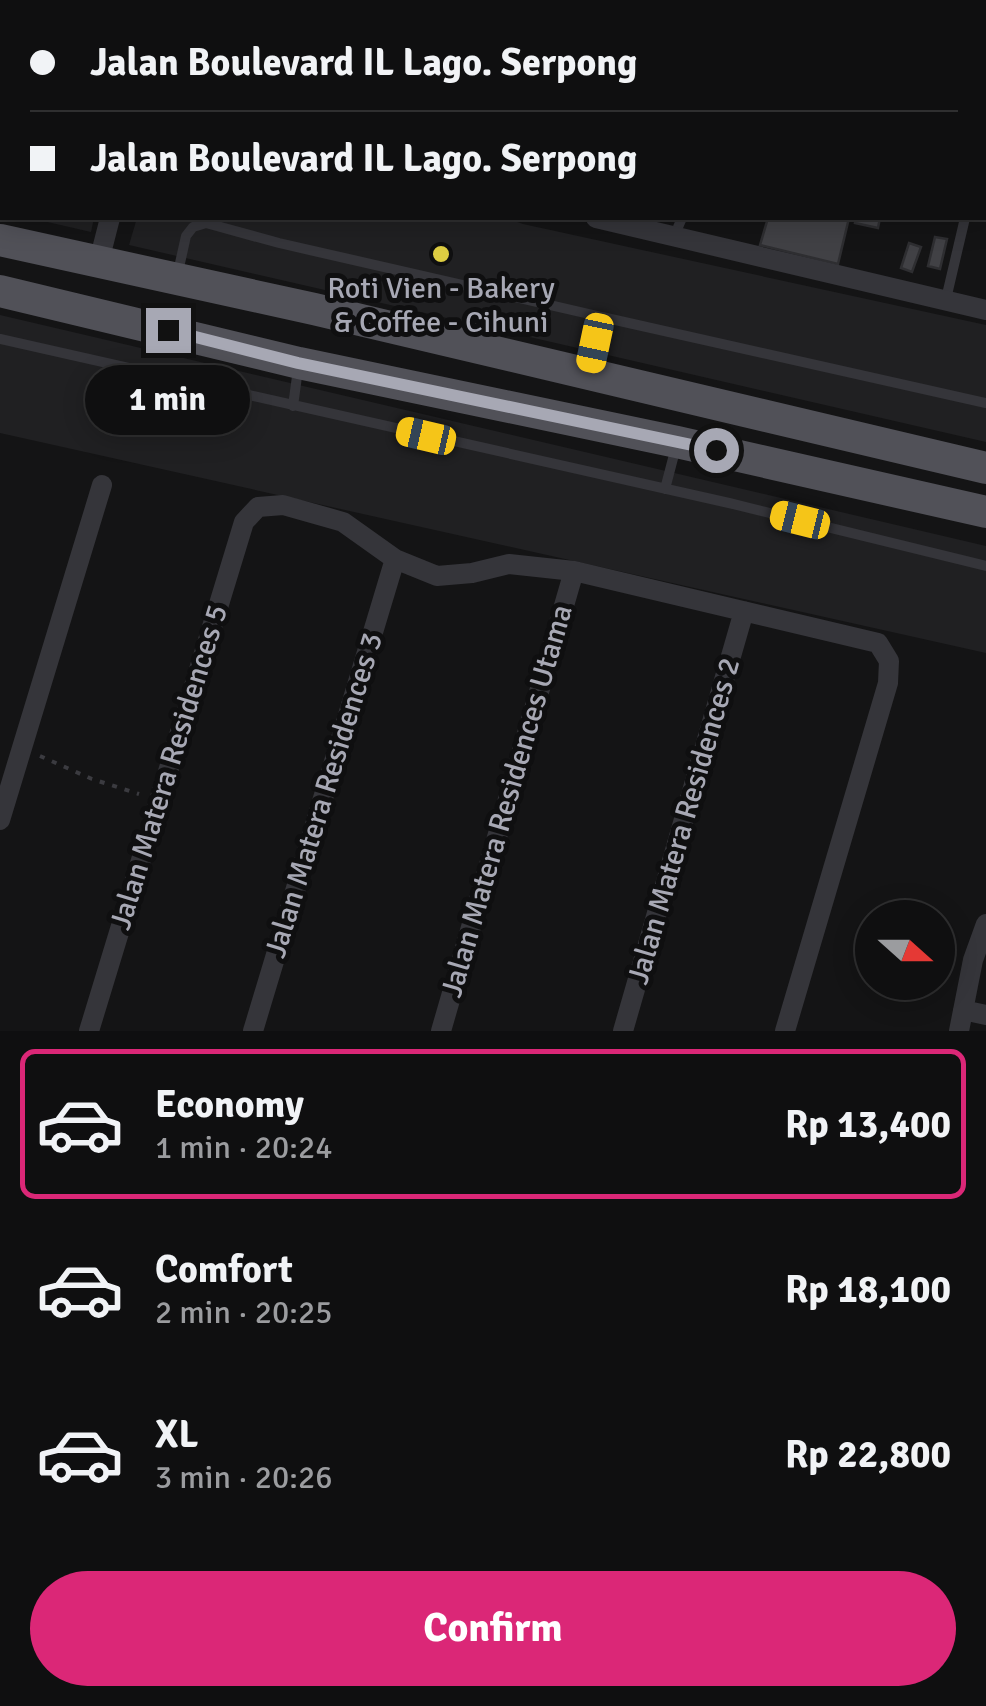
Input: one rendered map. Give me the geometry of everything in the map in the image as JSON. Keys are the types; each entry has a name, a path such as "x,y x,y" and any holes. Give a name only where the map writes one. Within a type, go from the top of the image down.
{"main road":[{"path":"0,240 986,468"},
{"path":"0,291 298,363 677,442 986,512"},
{"path":"755,459 764,416"}],"street":[{"path":"99,261 109,220"},
{"path":"617,220 679,226 986,310"},
{"path":"0,820 102,484"},
{"name":"Jalan Matera Residences 5","path":"89,1031 244,522 258,508 283,505 344,522 395,559"},
{"path":"395,559 436,576 509,564 574,571 878,644 889,662 888,684 785,1031"},
{"name":"Jalan Matera Residences 3","path":"253,1031 395,559"},
{"name":"Jalan Matera Residences Utama","path":"441,1031 574,571"},
{"name":"Jalan Matera Residences 2","path":"624,1031 744,611"},
{"path":"0,740 22,748"},
{"path":"986,924 961,1020 986,1015"}],"lane":[{"path":"946,300 964,220"},
{"path":"176,278 186,236 194,227 206,223 279,244 986,403"},
{"path":"588,376 602,317"},
{"path":"0,339 665,489 986,566"},
{"path":"294,406 298,363"},
{"path":"665,489 677,442"}],"path":[{"path":"22,748 92,779 159,800"}],"shaded area":[{"path":"39,220 94,220 91,232"},
{"path":"136,220 512,220 986,325 986,442 129,245"},
{"path":"0,315 986,546 986,653 0,433"}],"building":[{"path":"767,220 849,220 838,264 760,245"},
{"path":"856,220 880,220 878,228 855,223"},
{"path":"935,237 947,239 940,269 928,266"},
{"path":"909,243 921,247 912,272 901,268"}],"place":[{"name":"Roti Vien - Bakery & Coffee - Cihuni","path":"441,254"}],"route":[{"path":"168,330 298,363 716,450"}]}
